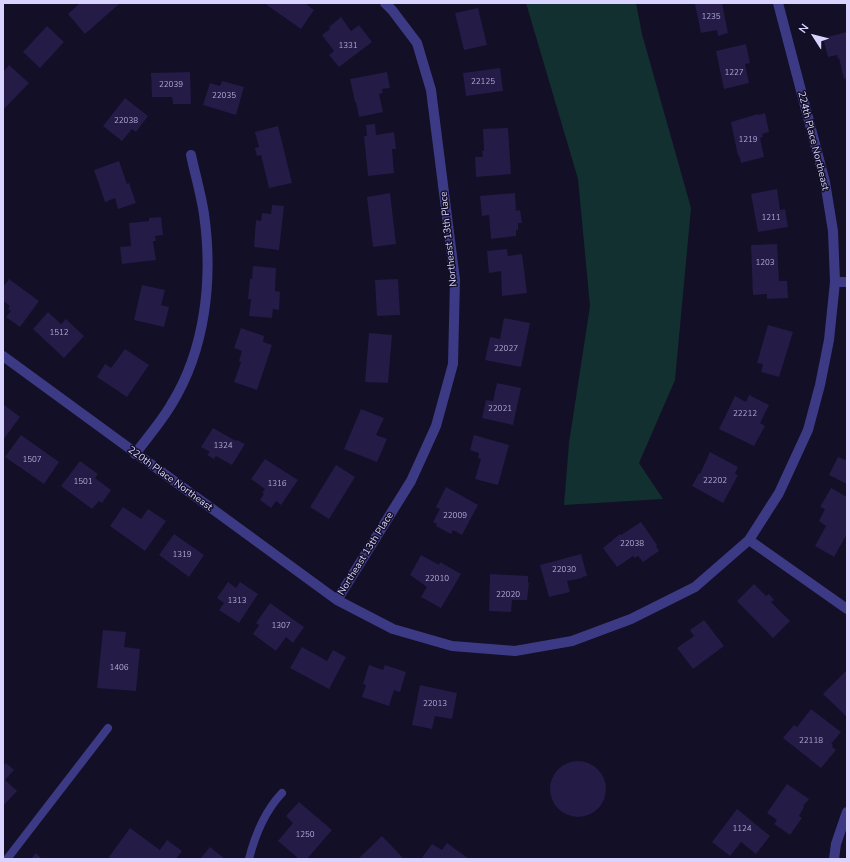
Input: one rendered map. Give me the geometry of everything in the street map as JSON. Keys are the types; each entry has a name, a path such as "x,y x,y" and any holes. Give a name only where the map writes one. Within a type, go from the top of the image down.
{"street":[{"name":"Northeast 13th Place","path":"337,600 411,481 436,426 453,364 455,280 431,90 417,43 385,3"},
{"name":"224th Place Northeast","path":"750,540 780,493 808,430 820,385 829,340 835,282 834,231 825,182 778,3"},
{"path":"135,454 172,405 188,370 199,339 206,304 208,268 204,214 191,155"},
{"path":"835,282 847,282"},
{"name":"220th Place Northeast","path":"3,356 135,454 337,600 393,629 452,646 515,651 572,641 631,619 695,587 750,540"},
{"path":"750,540 847,609"},
{"path":"834,859 836,844 847,812"}],"lane":[{"path":"7,859 108,728"},
{"path":"249,859 255,838 275,800 282,793"}],"green space":[{"path":"526,3 636,3 642,34 691,208 675,380 639,463 663,499 564,505 569,443 590,306 578,179"}],"building":[{"path":"80,3 119,4 85,34 68,14"},
{"path":"264,3 305,3 314,10 301,29"},
{"path":"722,3 728,33 718,36 717,30 701,33 695,4"},
{"path":"478,8 487,45 464,50 455,13"},
{"path":"341,17 351,31 359,25 372,42 339,67 329,55 334,51 322,35"},
{"path":"47,26 64,42 40,68 23,52"},
{"path":"847,32 847,78 844,79 839,58 838,59 837,55 828,57 823,38"},
{"path":"746,44 750,63 745,64 749,83 724,89 716,51"},
{"path":"9,65 29,83 3,110 3,72"},
{"path":"500,68 503,91 466,96 463,73"},
{"path":"190,72 191,104 173,104 172,97 152,97 151,73"},
{"path":"387,72 390,88 382,89 383,93 379,94 383,112 359,117 350,79"},
{"path":"222,81 244,87 236,115 203,105 210,83 220,86"},
{"path":"125,98 148,116 136,132 132,129 122,141 103,126"},
{"path":"765,113 769,132 762,134 763,137 760,138 764,157 741,163 739,155 738,156 731,122"},
{"path":"375,124 376,135 394,132 396,149 392,149 394,173 368,176 364,136 367,136 366,125"},
{"path":"278,126 292,183 269,188 261,155 257,156 255,148 259,147 255,132"},
{"path":"508,128 511,174 476,177 475,157 483,157 482,151 484,151 483,129"},
{"path":"119,161 127,184 129,183 136,203 118,209 115,198 105,202 94,170"},
{"path":"777,189 780,210 785,209 788,227 758,232 751,194"},
{"path":"390,193 396,244 373,247 367,197"},
{"path":"515,193 516,211 520,210 522,223 518,223 516,236 491,239 489,215 482,216 480,196"},
{"path":"272,205 284,206 279,250 254,247 256,220 261,221 262,213 271,214"},
{"path":"161,217 163,235 155,236 156,241 153,241 156,260 122,264 120,247 131,246 129,223 149,221 149,218"},
{"path":"777,244 779,281 787,281 788,298 767,299 767,294 753,295 751,245"},
{"path":"507,249 508,256 522,254 527,293 502,296 501,271 489,273 487,251"},
{"path":"253,266 276,268 275,291 280,292 279,310 273,309 272,318 249,316 251,299 248,299"},
{"path":"9,279 39,301 20,327 6,317 11,311 8,309 10,306 3,301 3,287"},
{"path":"398,279 400,315 377,316 375,280"},
{"path":"142,285 165,290 161,305 169,307 164,327 134,320"},
{"path":"48,312 61,324 66,319 84,336 64,358 33,329"},
{"path":"504,318 530,323 521,367 485,360 490,337 500,339"},
{"path":"768,325 793,332 779,377 761,372 763,364 757,363"},
{"path":"241,328 264,336 263,342 272,345 257,390 234,382 241,362 239,361 242,351 234,348"},
{"path":"369,333 392,335 388,383 365,382"},
{"path":"125,349 149,365 127,397 97,377 105,364 111,368"},
{"path":"497,383 521,388 513,425 482,418 486,400 493,401"},
{"path":"749,395 769,405 760,423 765,426 754,446 719,429 735,396 746,402"},
{"path":"3,404 20,417 3,440"},
{"path":"361,409 384,418 376,435 387,439 377,462 344,449"},
{"path":"213,428 236,441 237,440 245,444 232,465 216,456 214,459 207,455 210,452 201,447"},
{"path":"21,435 59,462 44,484 5,457"},
{"path":"474,435 509,445 498,485 475,479 481,459 478,458 479,453 470,450"},
{"path":"710,452 738,467 735,474 738,475 723,503 692,486 699,473 700,474"},
{"path":"838,457 845,460 847,459 847,484 829,475"},
{"path":"265,459 298,480 281,505 276,501 271,508 260,500 265,489 251,479"},
{"path":"80,461 98,474 95,478 111,490 102,503 99,501 92,509 61,486"},
{"path":"336,465 355,477 329,519 310,507"},
{"path":"446,487 478,505 462,535 453,530 451,534 436,526 437,524 433,522 440,509 436,507"},
{"path":"831,488 847,497 847,534 834,557 815,546 826,526 819,521 825,509 820,507"},
{"path":"123,507 141,519 148,509 166,521 145,551 110,526"},
{"path":"641,522 657,545 656,546 659,551 643,562 638,556 635,558 633,556 617,567 603,548 620,534 621,535"},
{"path":"174,534 204,555 189,577 159,555"},
{"path":"581,554 587,576 567,581 570,592 549,597 540,565"},
{"path":"421,555 439,565 440,562 461,574 441,608 421,597 427,587 410,575"},
{"path":"490,574 528,576 529,583 527,600 512,600 511,612 489,611"},
{"path":"228,582 236,588 240,582 258,594 239,623 219,610 224,603 217,598"},
{"path":"754,584 766,596 769,594 774,600 771,602 790,621 773,638 737,601"},
{"path":"270,603 304,627 293,643 286,637 276,651 253,634 259,625 256,623"},
{"path":"704,620 724,646 693,669 677,648 694,636 690,630"},
{"path":"103,630 126,632 124,647 140,649 136,691 97,688"},
{"path":"302,647 327,661 333,650 346,657 329,689 290,668"},
{"path":"369,665 383,670 385,665 406,672 400,692 394,690 389,706 362,697 366,685 363,684"},
{"path":"847,670 847,717 823,694"},
{"path":"420,685 457,693 452,719 435,716 432,729 412,725"},
{"path":"811,709 841,732 831,744 836,750 821,768 783,738 794,725 797,727"},
{"path":"578,761 589,763 598,769 604,778 606,789 604,800 598,809 589,815 578,817 567,815 558,809 552,800 550,789 552,778 558,769 567,763"},
{"path":"6,763 14,770 5,780 17,791 3,806 3,766"},
{"path":"787,784 809,799 803,806 804,807 799,816 802,818 790,835 774,824 777,820 767,813"},
{"path":"299,802 332,830 307,859 299,859 278,841 293,823 286,816"},
{"path":"737,809 770,836 756,854 741,842 730,856 712,842"},
{"path":"130,828 160,850 167,840 182,851 176,859 111,859 109,857"},
{"path":"382,836 404,859 358,859"},
{"path":"447,843 469,859 421,859 432,844 442,850"},
{"path":"210,847 225,859 200,859"},
{"path":"36,853 42,859 31,859"}]}
